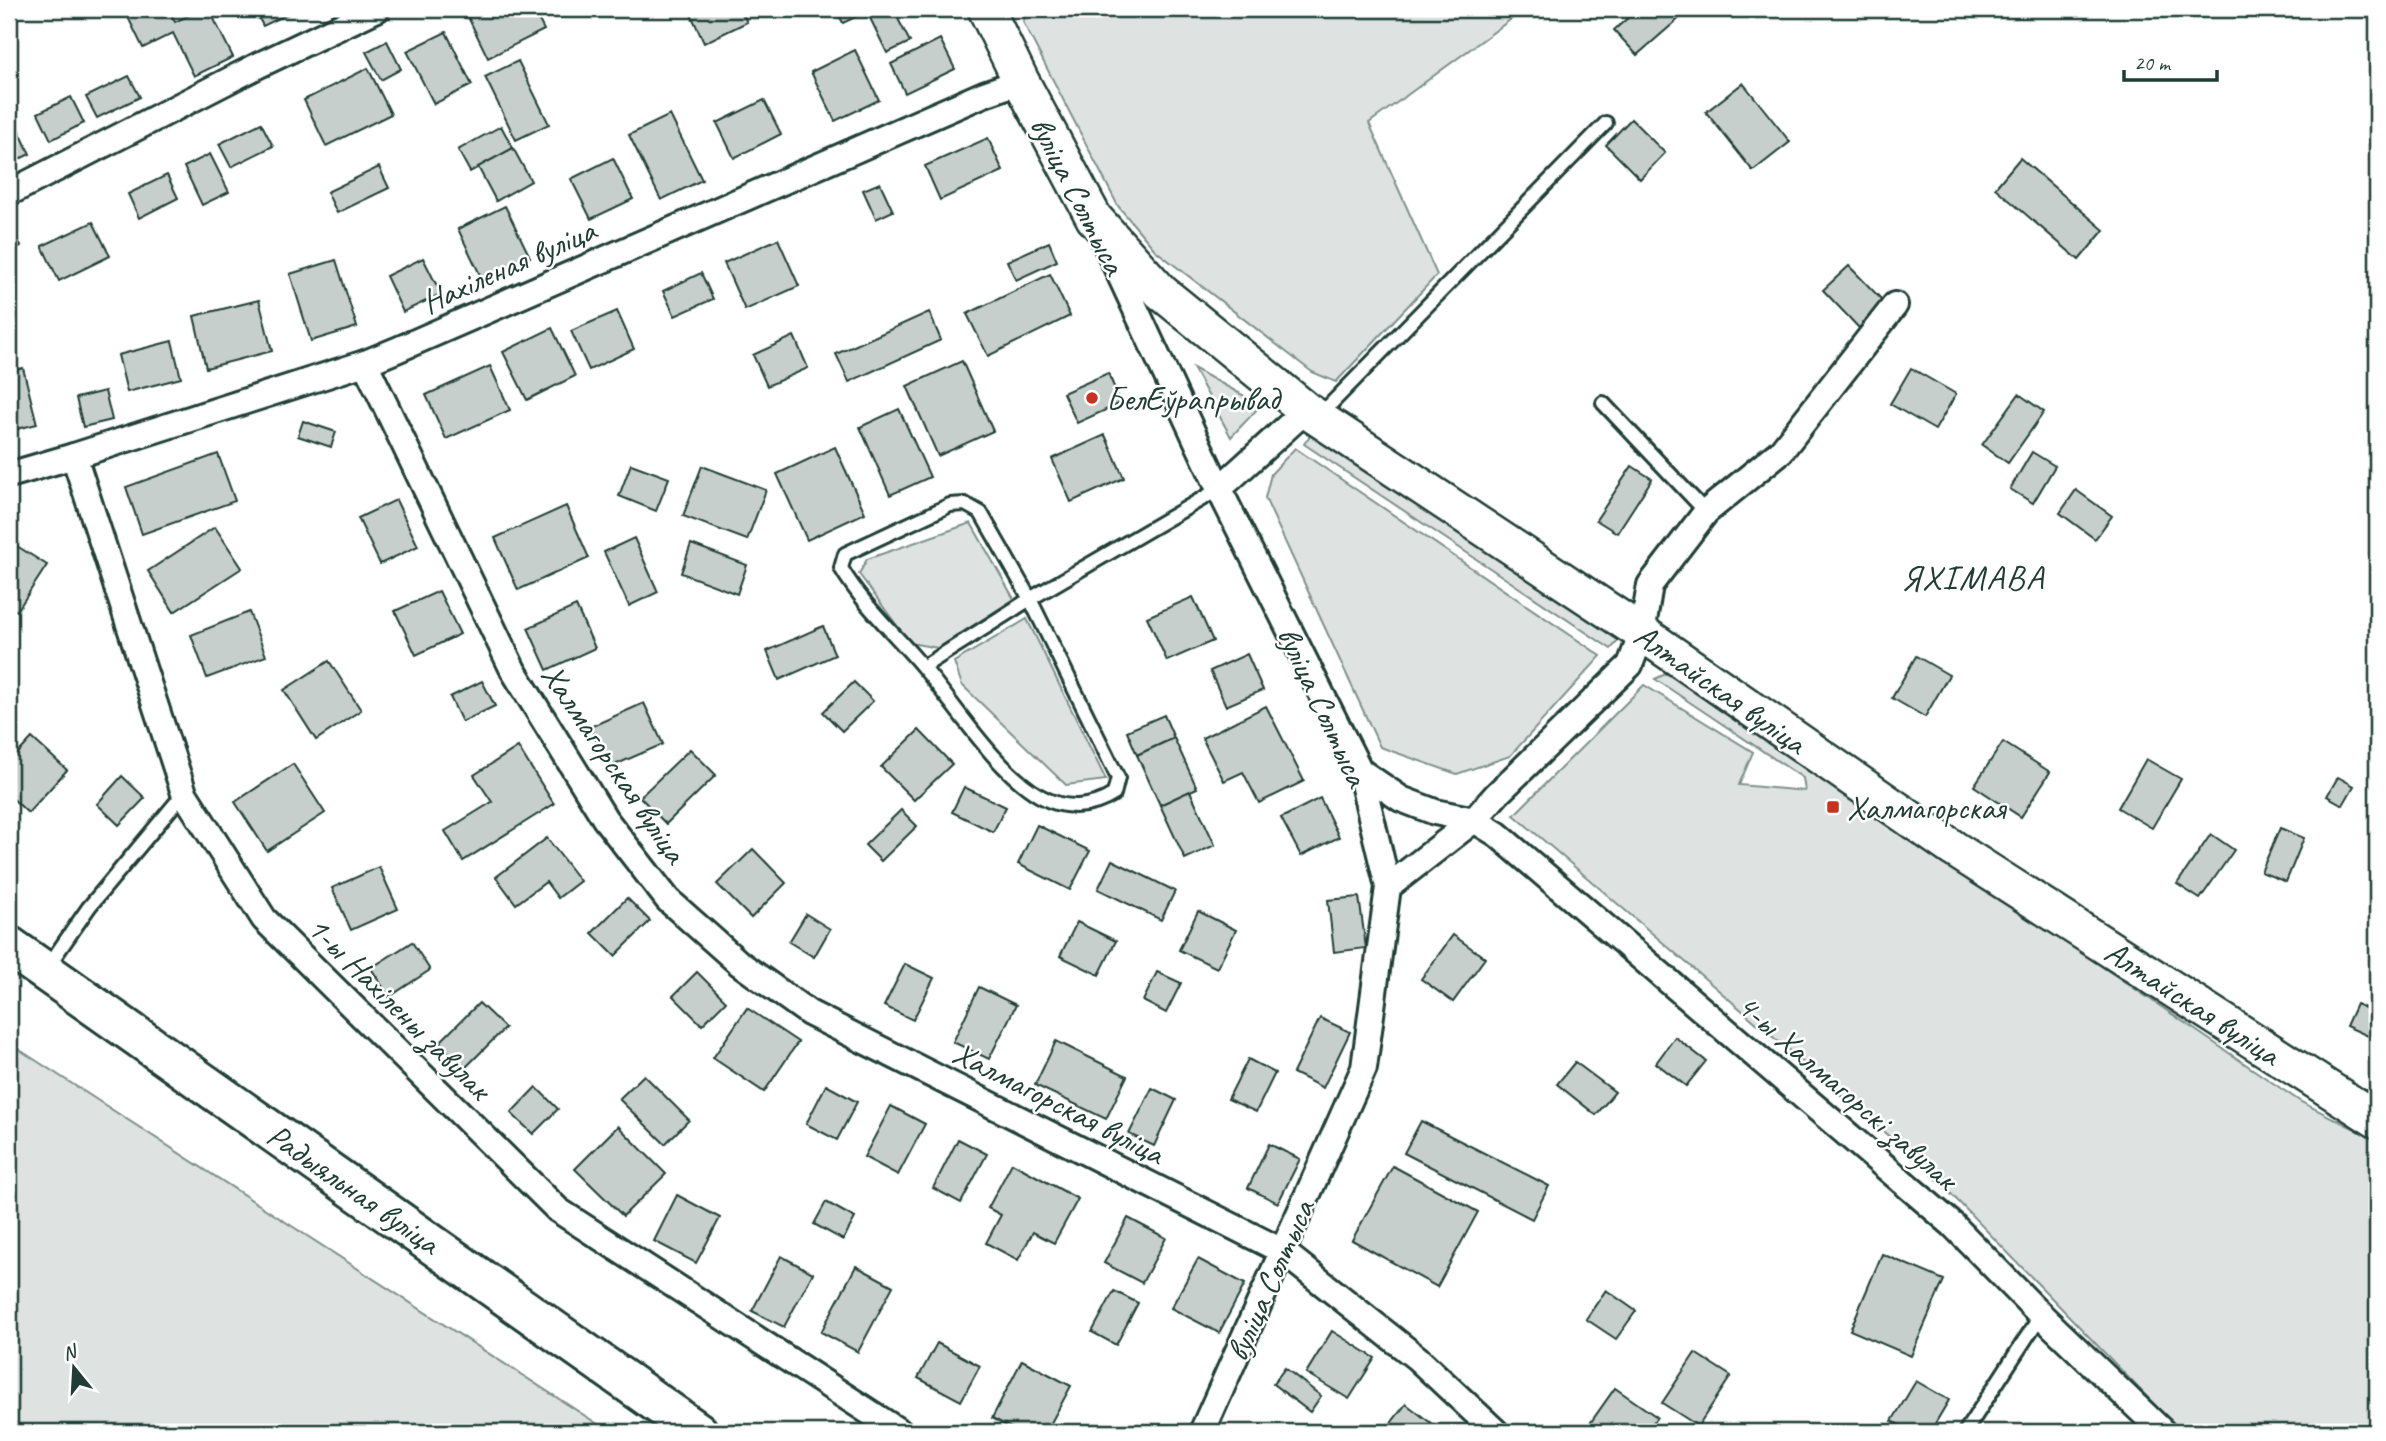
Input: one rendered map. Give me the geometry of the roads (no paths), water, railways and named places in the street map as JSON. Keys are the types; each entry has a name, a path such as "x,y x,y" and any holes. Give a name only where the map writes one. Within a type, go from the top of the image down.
{"main road":[{"name":"вуліца Солтыса","path":"986,9 1094,218"},
{"name":"Алтайская вуліца","path":"1094,218 1161,292 1311,414 1642,633 1954,849 2377,1120"},
{"name":"Радыяльная вуліца","path":"9,946 698,1432"}],"street":[{"path":"9,193 257,66 377,9"},
{"name":"Нахіленая вуліца","path":"9,475 365,363 984,94 1021,81"},
{"name":"вуліца Солтыса","path":"1094,218 1219,488 1360,771 1388,887 1364,1068 1202,1432"},
{"path":"1388,887 1474,820 1497,793 1630,665 1642,633 1650,585 1706,512 1781,451 1895,305"},
{"name":"Халмагорская вуліца","path":"365,363 513,670 605,819 668,900 738,963 809,1013 1282,1251 1417,1357 1496,1432"},
{"path":"1219,488 1311,414"},
{"name":"1-ы Нахілены завулак","path":"74,456 184,793 264,919 558,1210 900,1432"},
{"path":"1360,771 1401,799 1434,812 1474,820"},
{"name":"4-ы Халмагорскі завулак","path":"1474,820 1497,834 1953,1225 2041,1315 2163,1432"}],"lane":[{"path":"1311,414 1606,123"},
{"path":"1603,403 1706,512"},
{"path":"923,667 1030,599 1219,488"},
{"path":"965,504 981,513 1030,599 1118,778 1114,794 1101,803 1073,808 1040,796 1000,763 923,667 850,584 841,568 845,554 950,505 965,504"},
{"path":"44,971 89,907 184,793"},
{"path":"1965,1432 2041,1315"}],"place":[{"name":"БелЕўрапрывад","path":"1092,398"},
{"name":"Халмагорская","path":"1833,807"}],"district":[{"name":"ЯХІМАВА","path":"1973,577"}]}
